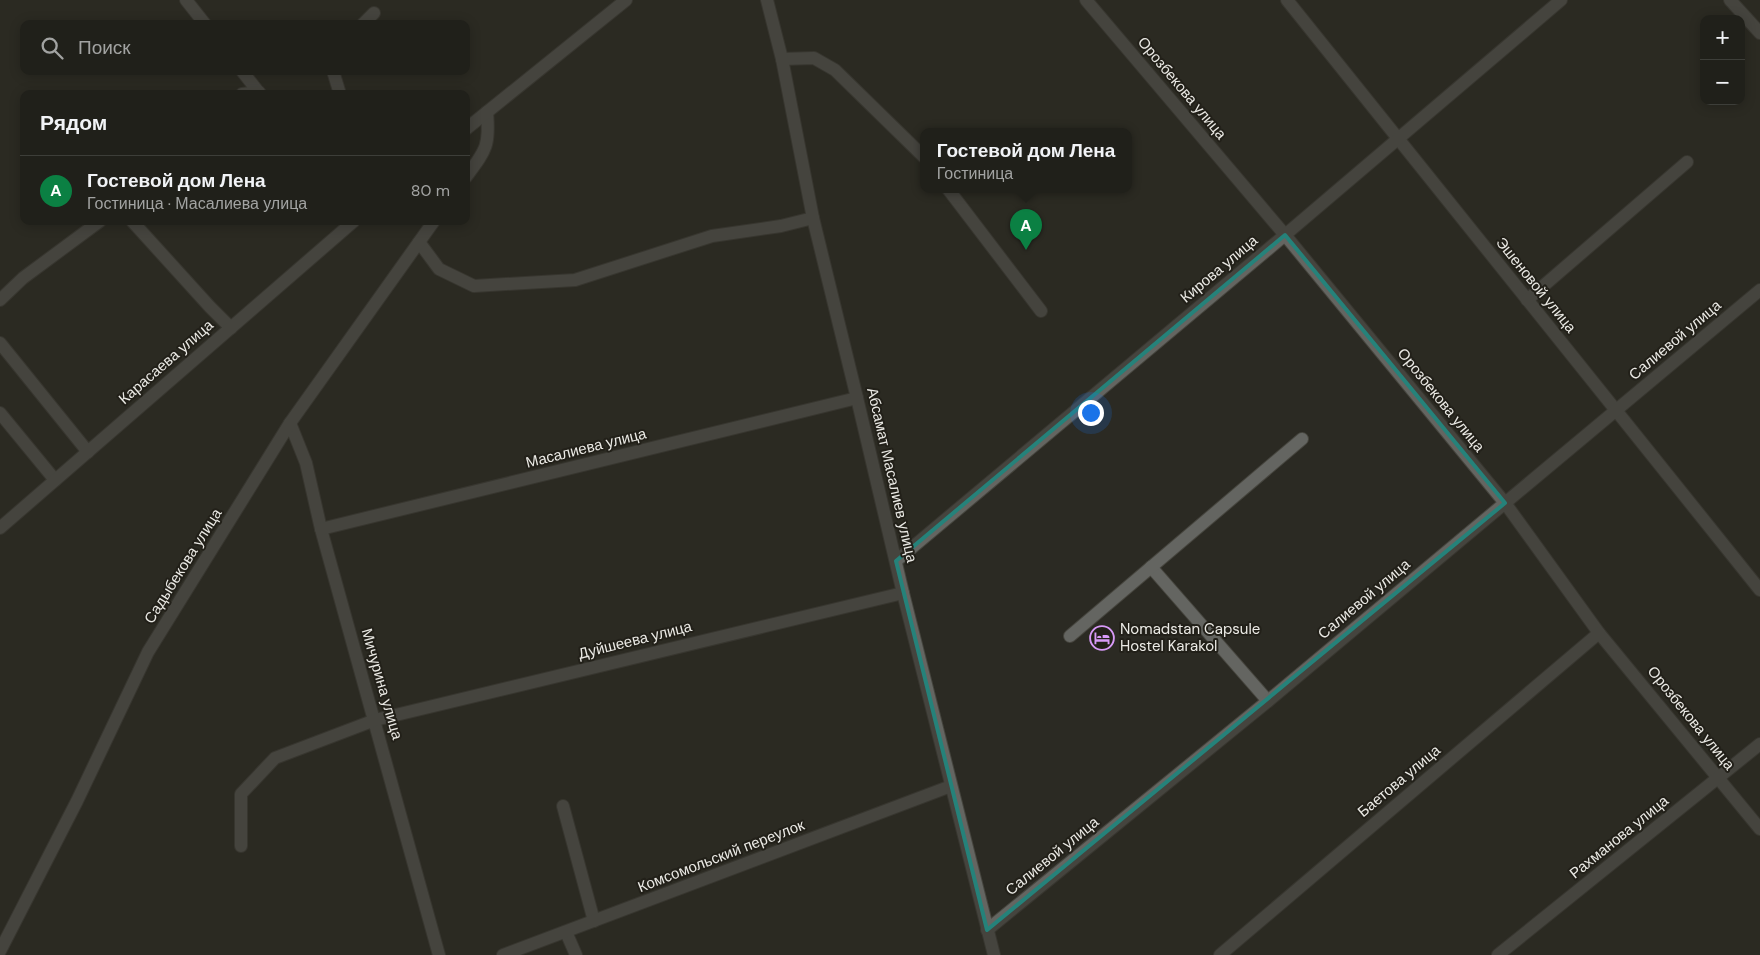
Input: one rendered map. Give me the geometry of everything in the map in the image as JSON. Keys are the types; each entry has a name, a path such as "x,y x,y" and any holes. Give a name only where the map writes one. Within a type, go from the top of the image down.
{"street":[{"path":"186,0 202,20"},
{"path":"470,126 626,0"},
{"name":"Абсамат Масалиев улица","path":"767,0 782,59 813,218 903,593 994,955"},
{"name":"Орозбекова улица","path":"1086,0 1285,235 1505,503 1599,633 1760,829"},
{"name":"Эшеновой улица","path":"1287,0 1760,590"},
{"name":"Кирова улица","path":"896,561 1285,235 1561,0"},
{"path":"1730,0 1760,33"},
{"path":"367,20 374,13"},
{"path":"782,59 814,58 835,70 920,153"},
{"path":"245,75 257,90"},
{"path":"334,75 339,90"},
{"path":"470,171 484,152 489,134 487,112"},
{"path":"1526,300 1687,162"},
{"path":"951,193 1041,311"},
{"path":"419,242 439,269 474,286 575,280 712,236 781,226 813,218"},
{"path":"0,300 23,278 95,225"},
{"path":"136,225 210,307 232,328"},
{"name":"Карасаева улица","path":"0,528 349,225"},
{"name":"Садыбекова улица","path":"0,951 77,801 148,652 290,423 431,225"},
{"name":"Салиевой улица","path":"987,930 1268,701 1760,290"},
{"path":"0,343 88,452"},
{"name":"Масалиева улица","path":"322,529 857,398"},
{"path":"0,413 56,480"},
{"name":"Мичурина улица","path":"290,423 306,463 322,529 439,955"},
{"path":"1070,636 1302,439"},
{"path":"1151,567 1268,701"},
{"name":"Дуйшеева улица","path":"241,846 241,794 275,758 375,720 903,593"},
{"name":"Баетова улица","path":"1220,955 1599,633"},
{"name":"Рахманова улица","path":"1498,955 1719,779 1760,744"},
{"name":"Комсомольский переулок","path":"503,955 951,786"},
{"path":"563,806 594,921"},
{"path":"566,932 576,955"}],"highlighted area":[{"path":"1285,235 1505,503 987,930 896,561"}],"place":[{"name":"Гостевой дом Лена","path":"1026,250"},
{"name":"Nomadstan Capsule Hostel Karakol","path":"1102,638"}]}
